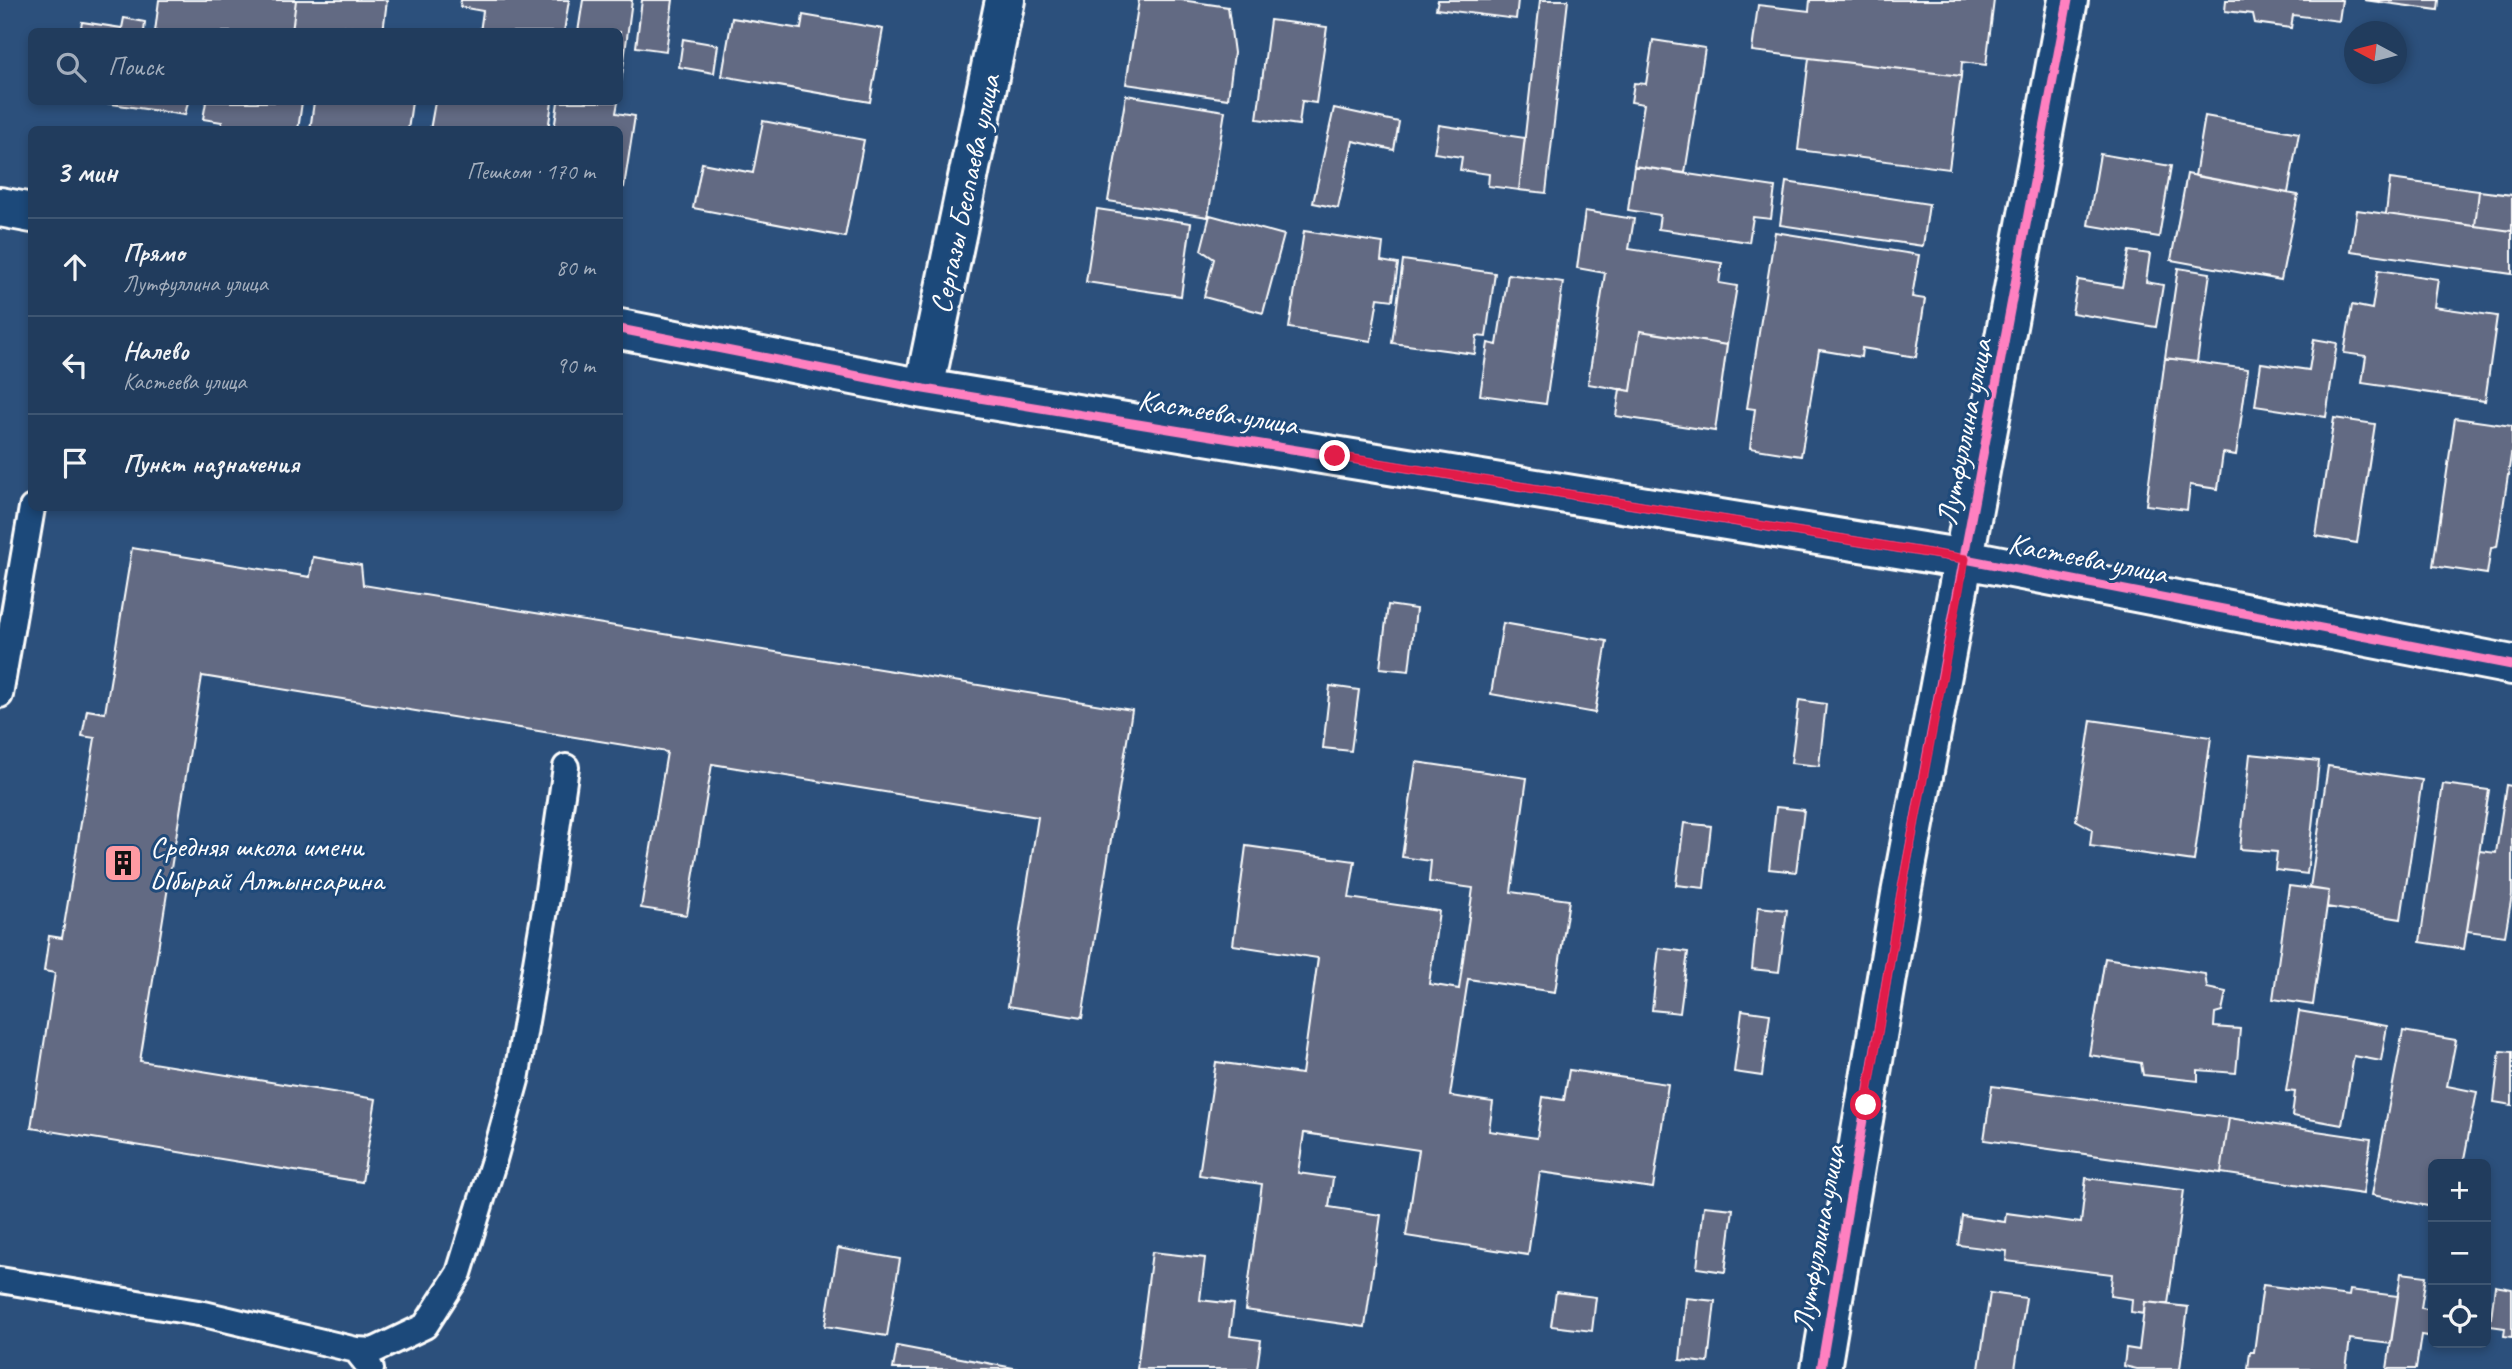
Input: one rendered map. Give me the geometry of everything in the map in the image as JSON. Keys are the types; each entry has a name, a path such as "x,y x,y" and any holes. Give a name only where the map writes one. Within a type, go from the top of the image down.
{"street":[{"name":"Сергазы Беспаева улица","path":"924,388 1005,0"},
{"name":"Лутфуллина улица","path":"1821,1369 1901,894 2068,0"},
{"path":"0,207 28,213"},
{"name":"Кастеева улица","path":"623,330 924,388 1965,559 2512,665"}],"lane":[{"path":"0,695 31,511"},
{"path":"0,1280 204,1314 364,1359 373,1351 425,1326 459,1273 516,1080 546,904 565,767"}],"building":[{"path":"159,0 296,0 292,28 156,28"},
{"path":"296,0 387,0 384,28 292,28"},
{"path":"461,0 569,0 565,28 481,28 483,11 460,7"},
{"path":"583,0 632,0 623,68 623,28 579,28"},
{"path":"642,0 673,0 666,51 636,47"},
{"path":"1139,0 1181,0 1228,7 1234,53 1228,99 1126,84"},
{"path":"1438,0 1518,0 1516,19 1436,9"},
{"path":"1540,0 1568,0 1546,193 1519,190"},
{"path":"1810,0 1994,0 1986,65 1962,62 1961,76 1752,51 1758,5 1809,11"},
{"path":"2226,0 2342,0 2339,21 2293,15 2291,28 2255,23 2253,14 2225,11"},
{"path":"2364,0 2439,0 2438,10"},
{"path":"803,15 883,29 870,102 722,76 732,18 801,29"},
{"path":"124,18 145,22 144,28 122,28"},
{"path":"1270,20 1327,27 1316,103 1302,101 1299,125 1257,119"},
{"path":"82,22 122,28 81,28"},
{"path":"683,39 718,45 714,73 679,67"},
{"path":"1653,40 1705,48 1685,173 1634,166 1644,104 1631,102 1634,83 1646,84"},
{"path":"1809,58 1961,76 1949,169 1798,150"},
{"path":"1126,95 1225,111 1208,217 1108,201"},
{"path":"119,105 187,105 185,115"},
{"path":"205,105 302,105 299,126 222,126 222,122 203,119"},
{"path":"314,105 412,105 409,126 311,126"},
{"path":"434,105 552,105 549,126 431,126"},
{"path":"558,105 617,105 616,113 635,116 624,187 623,126 555,126"},
{"path":"1334,108 1399,122 1394,150 1353,141 1338,208 1313,203"},
{"path":"2205,116 2299,133 2288,193 2195,176"},
{"path":"763,121 864,140 845,237 693,208 702,163 753,173"},
{"path":"1439,125 1525,138 1519,190 1488,186 1489,174 1460,170 1462,157 1434,153"},
{"path":"2100,154 2171,166 2159,237 2088,225"},
{"path":"1634,166 1775,187 1771,219 1753,217 1749,242 1658,229 1660,215 1628,210"},
{"path":"2187,174 2298,195 2281,280 2171,260"},
{"path":"2390,179 2479,191 2475,226 2386,214"},
{"path":"1786,182 1929,204 1923,246 1780,225"},
{"path":"2479,191 2512,195 2512,231 2475,226"},
{"path":"1097,209 1191,223 1181,296 1086,282"},
{"path":"2357,210 2512,231 2512,274 2351,251"},
{"path":"1585,211 1634,219 1629,249 1722,263 1719,283 1737,286 1727,345 1640,331 1631,391 1588,384 1605,273 1577,268"},
{"path":"1210,215 1284,235 1263,313 1204,297 1214,259 1201,250"},
{"path":"1304,231 1383,243 1381,261 1398,264 1393,300 1378,298 1371,341 1289,328"},
{"path":"1775,232 1919,255 1912,297 1925,299 1916,357 1862,348 1861,357 1819,350 1801,456 1750,448 1755,409 1747,408"},
{"path":"2129,251 2150,254 2146,282 2163,285 2156,327 2072,313 2078,280 2122,287"},
{"path":"1403,260 1495,273 1486,337 1477,336 1475,354 1392,343"},
{"path":"2178,268 2210,273 2197,362 2165,358"},
{"path":"2378,270 2438,279 2434,307 2497,316 2485,401 2362,383 2366,356 2344,353 2352,305 2372,309"},
{"path":"1508,274 1563,282 1546,404 1480,395 1488,343 1497,345"},
{"path":"1640,331 1727,345 1715,431 1616,416 1620,389 1631,391"},
{"path":"2314,339 2337,343 2326,417 2255,406 2261,363 2309,370"},
{"path":"2165,358 2248,369 2236,455 2223,453 2218,489 2190,485 2187,510 2146,505"},
{"path":"2334,418 2375,424 2357,543 2316,536"},
{"path":"2455,418 2512,426 2512,449 2497,547 2491,548 2487,574 2433,566"},
{"name":"Средняя школа имени Ыбырай Алтынсарина","path":"132,548 310,577 313,557 361,565 363,585 1132,710 1082,1018 1008,1006 1038,817 712,764 687,915 641,908 667,752 202,676 140,1061 376,1099 362,1182 31,1128 55,973 44,971 49,936 62,938 95,738 82,736 87,710 105,713"},
{"path":"1388,605 1416,609 1409,671 1380,668"},
{"path":"1503,623 1607,641 1595,713 1491,694"},
{"path":"1330,686 1359,690 1351,751 1323,748"},
{"path":"1799,700 1826,704 1819,766 1791,763"},
{"path":"2091,720 2211,737 2194,861 2090,846 2092,829 2076,820"},
{"path":"2250,754 2319,761 2307,874 2275,870 2277,852 2240,849"},
{"path":"1416,762 1527,778 1511,892 1569,900 1555,992 1468,979 1450,1096 1493,1102 1489,1131 1537,1138 1543,1097 1564,1100 1569,1070 1668,1084 1653,1188 1540,1172 1528,1255 1406,1236 1419,1150 1304,1133 1298,1173 1333,1178 1329,1207 1381,1215 1365,1327 1245,1310 1262,1184 1199,1175 1216,1062 1302,1074 1318,958 1233,945 1246,846 1355,861 1349,898 1439,911 1429,984 1459,989 1473,888 1429,882 1431,861 1402,857"},
{"path":"2328,766 2422,780 2401,919 2327,907 2329,891 2310,888"},
{"path":"2443,784 2489,790 2464,949 2420,942"},
{"path":"2506,785 2512,786 2512,895 2505,936 2467,931 2480,851 2496,853"},
{"path":"1776,807 1804,810 1796,872 1769,869"},
{"path":"1684,823 1711,826 1704,888 1676,885"},
{"path":"2289,886 2329,891 2313,1005 2273,999"},
{"path":"1758,907 1787,910 1779,972 1752,969"},
{"path":"1659,948 1688,952 1680,1013 1652,1010"},
{"path":"2105,958 2205,974 2207,988 2226,992 2222,1011 2215,1013 2214,1027 2240,1029 2236,1073 2198,1070 2198,1081 2143,1075 2141,1063 2089,1055"},
{"path":"1742,1010 1770,1014 1762,1076 1734,1072"},
{"path":"2299,1011 2387,1026 2381,1061 2354,1056 2342,1125 2292,1116 2295,1092 2286,1091"},
{"path":"2403,1031 2456,1040 2447,1086 2477,1092 2464,1159 2428,1159 2428,1206 2372,1195"},
{"path":"2500,1051 2512,1052 2512,1105 2494,1102"},
{"path":"1992,1086 2229,1118 2221,1173 1984,1140"},
{"path":"2229,1118 2371,1139 2363,1194 2221,1173"},
{"path":"2086,1178 2184,1190 2168,1304 2145,1302 2144,1314 2131,1312 2132,1299 2110,1296 2112,1274 2006,1261 2007,1251 1958,1245 1962,1216 2005,1222 2006,1213 2081,1223"},
{"path":"1704,1206 1733,1209 1725,1272 1697,1268"},
{"path":"838,1248 900,1259 887,1336 825,1326"},
{"path":"1152,1252 1205,1258 1200,1300 1234,1304 1230,1336 1261,1340 1257,1369 1137,1369"},
{"path":"2401,1273 2426,1276 2421,1308 2428,1309 2428,1336 2421,1335 2416,1369 2387,1369"},
{"path":"2263,1285 2349,1296 2350,1290 2398,1296 2391,1344 2350,1339 2346,1369 2248,1369 2250,1352 2254,1352"},
{"path":"2495,1286 2512,1289 2512,1337 2504,1336 2505,1328 2491,1326"},
{"path":"1556,1292 1596,1297 1592,1331 1551,1326"},
{"path":"1990,1293 2026,1298 2015,1369 1979,1369"},
{"path":"1686,1298 1715,1301 1708,1363 1680,1360"},
{"path":"2145,1302 2188,1307 2180,1369 2137,1369 2124,1366 2126,1348 2139,1350"},
{"path":"897,1346 1019,1369 893,1369"}],"cycle path":[{"path":"1821,1369 1901,894 2068,0"},
{"path":"623,330 924,389 1965,559 2512,665"}],"place":[{"name":"Средняя школа имени Ыбырай Алтынсарина","path":"123,863"}],"route":[{"path":"1335,456 1965,559 1901,894 1866,1105"}]}
